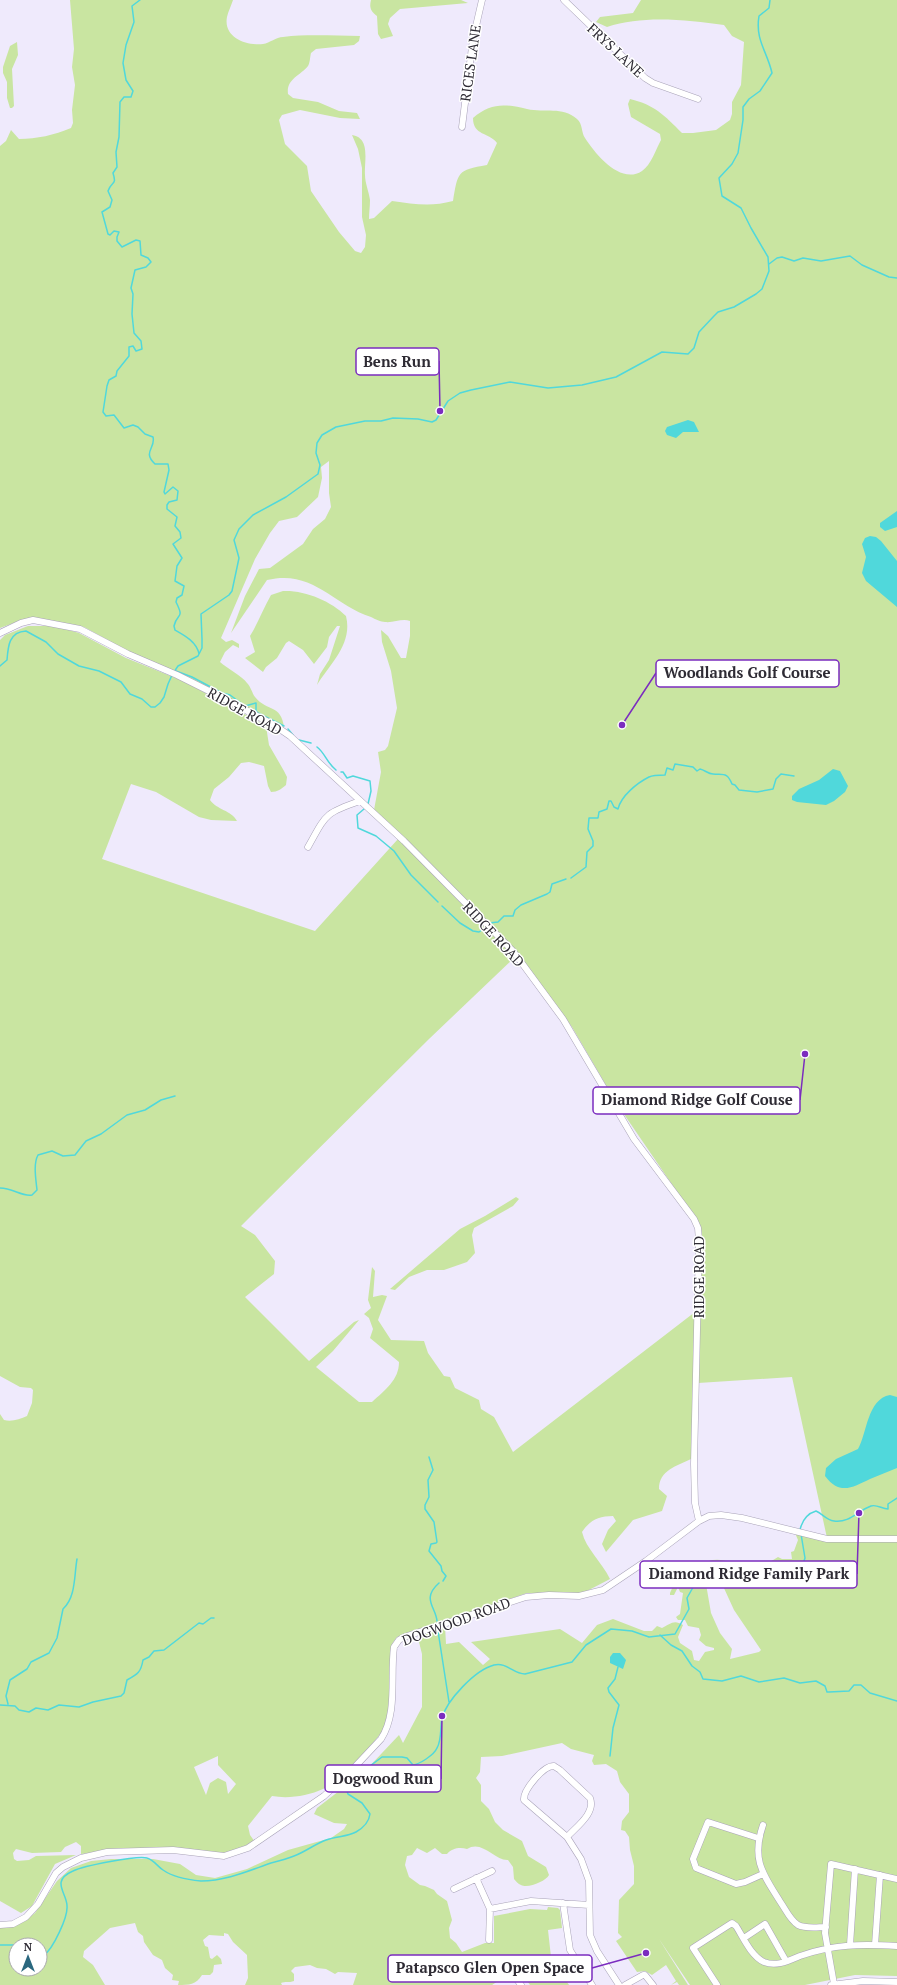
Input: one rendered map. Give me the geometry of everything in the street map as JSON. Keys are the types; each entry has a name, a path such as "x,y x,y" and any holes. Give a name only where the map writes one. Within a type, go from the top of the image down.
{"street":[{"name":"RICES LANE","path":"462,127 473,39 482,0"},
{"name":"FRYS LANE","path":"564,0 645,78 653,83 698,99"},
{"name":"RIDGE ROAD","path":"0,633 21,623 33,620 73,627 88,633 128,654 174,673 283,730 310,753 404,841 513,951 563,1018 634,1139 696,1224 699,1241 694,1464 695,1503 698,1521"},
{"path":"308,847 320,825 331,812 360,801"},
{"name":"DOGWOOD ROAD","path":"0,1925 13,1924 26,1917 38,1904 56,1873 63,1867 82,1858 108,1852 174,1850 224,1856 248,1848 324,1796 346,1777 381,1739 388,1725 393,1653 394,1647 399,1640 526,1597 548,1595 579,1596 603,1590 646,1561 698,1521 713,1516 735,1517 833,1540 897,1539"},
{"path":"567,1837 590,1811 592,1802 590,1798 560,1770 554,1766 549,1767 526,1789 524,1800 567,1837 581,1859 590,1892 589,1928 593,1943 619,1985"},
{"path":"758,1838 708,1822 693,1859 696,1868 736,1884 745,1882 763,1874"},
{"path":"763,1825 758,1838 758,1858 763,1874 792,1919 799,1925 826,1927"},
{"path":"834,1984 826,1927 831,1864 897,1879"},
{"path":"850,1945 855,1869"},
{"path":"454,1888 492,1871"},
{"path":"875,1945 880,1875"},
{"path":"476,1878 490,1909 489,1940"},
{"path":"490,1909 531,1901 589,1905"},
{"path":"563,1903 570,1950 592,1985"},
{"path":"717,1985 693,1948 732,1923 736,1926 755,1955 763,1962 773,1964 813,1952 850,1945 897,1946"},
{"path":"744,1938 765,1924 786,1961"},
{"path":"514,1974 521,1985"},
{"path":"625,1985 645,1975 653,1985"},
{"path":"830,1985 863,1981 896,1983"}],"green space":[{"path":"70,0 233,0 227,17 229,30 232,35 238,39 250,44 263,44 280,37 292,36 360,36 359,41 354,45 316,49 311,53 308,66 291,81 288,94 293,98 318,102 339,111 357,113 360,119 340,118 300,110 282,115 279,120 285,144 307,166 311,191 339,232 355,251 361,253 365,247 366,235 362,217 362,168 358,149 352,135 358,137 364,145 365,178 370,200 369,219 374,218 392,201 415,204 437,204 453,201 456,184 461,174 464,171 487,165 497,143 490,137 478,131 474,124 473,118 486,109 492,107 505,105 534,110 559,111 571,115 579,121 584,136 602,160 618,171 626,174 634,174 642,171 651,161 661,140 660,134 631,117 628,104 630,99 639,101 653,108 670,121 682,133 716,130 730,120 732,114 732,102 741,85 744,42 732,36 724,25 680,20 650,20 621,23 607,27 596,22 600,17 633,13 641,0 897,0 897,1537 827,1538 792,1377 698,1383 701,1231 684,1202 617,1104 572,1027 520,956 374,810 381,772 378,752 385,750 388,746 397,708 391,671 382,642 381,630 388,636 401,658 406,658 410,636 410,621 380,621 357,611 310,583 297,579 283,578 267,580 231,633 245,596 259,569 270,568 303,544 313,529 325,519 331,507 329,493 329,461 321,467 322,478 318,497 297,517 279,521 270,533 255,559 221,638 226,642 232,640 239,644 239,648 233,645 225,652 220,662 239,675 250,686 255,697 260,702 277,711 284,727 192,679 135,655 84,627 53,621 25,619 0,628 0,146 6,141 11,130 19,139 26,139 58,133 71,128 73,123 72,110 75,85 72,67 74,49"},
{"path":"371,0 461,0 468,3 400,9 390,18 388,24 393,36 381,39 378,34 377,16 370,7"},
{"path":"17,42 18,55 12,69 14,106 10,108 7,98 7,82 3,73 3,67 10,46"},
{"path":"283,591 300,592 325,601 346,616 346,636 343,645 317,685 320,674 329,660 340,626 337,626 329,637 327,647 314,664 303,650 289,641 286,643 277,658 266,667 263,672 245,658 255,652 250,636 271,595"},
{"path":"28,626 55,626 79,633 126,658 183,681 266,726 269,745 287,777 286,785 278,791 271,792 268,786 264,766 249,762 241,763 229,777 214,789 210,800 216,806 231,814 237,821 211,820 199,817 156,792 131,784 102,859 315,931 398,839 515,957 429,1039 241,1226 255,1235 275,1261 274,1274 245,1297 309,1361 354,1322 359,1320 333,1351 316,1367 359,1402 372,1402 394,1379 397,1374 399,1362 370,1338 373,1329 369,1318 364,1314 371,1308 368,1300 372,1267 375,1271 373,1297 382,1295 387,1296 378,1320 391,1340 424,1341 428,1353 444,1376 450,1377 455,1388 479,1400 481,1409 494,1417 513,1452 695,1312 691,1459 665,1473 662,1477 659,1489 667,1496 662,1511 633,1520 606,1552 602,1544 608,1530 616,1521 613,1516 595,1520 588,1524 582,1532 587,1544 610,1579 587,1591 577,1594 527,1593 397,1637 392,1644 389,1705 386,1724 383,1730 358,1759 329,1786 298,1796 272,1796 248,1826 250,1835 255,1842 230,1853 216,1854 184,1848 153,1848 81,1854 81,1846 76,1842 65,1847 61,1852 32,1853 16,1849 13,1853 14,1859 17,1861 29,1860 36,1856 76,1855 55,1864 32,1906 21,1913 0,1901 0,1414 4,1420 7,1421 16,1420 27,1416 32,1403 33,1390 31,1388 20,1387 0,1376 0,640 5,635","holes":["218,1756 218,1765 236,1784 228,1794 226,1782 218,1778 210,1783 206,1795 194,1767"]},
{"path":"516,1197 519,1199 513,1206 474,1228 472,1235 475,1253 467,1262 444,1270 427,1270 409,1277 395,1290 390,1289 460,1229"},
{"path":"795,1533 822,1540 842,1542 897,1541 897,1976 855,1975 805,1985 690,1985 659,1939 688,1985 679,1985 677,1982 671,1985 676,1981 666,1965 652,1975 645,1971 637,1972 616,1941 622,1937 618,1933 619,1900 634,1884 634,1866 630,1850 629,1837 625,1831 621,1830 622,1821 629,1812 629,1794 620,1782 617,1771 606,1764 594,1765 592,1761 594,1755 571,1749 562,1743 502,1756 481,1757 480,1772 476,1778 481,1785 481,1801 489,1809 495,1822 503,1830 522,1841 528,1856 546,1867 549,1875 544,1880 528,1886 520,1885 514,1879 513,1867 508,1860 498,1857 483,1848 478,1847 467,1849 456,1848 447,1854 442,1854 435,1848 427,1853 417,1848 412,1855 407,1856 405,1865 409,1877 420,1885 434,1890 447,1901 452,1920 449,1928 450,1938 456,1943 462,1952 485,1943 494,1943 494,1916 530,1909 547,1910 548,1907 558,1908 560,1910 562,1928 548,1930 551,1957 569,1985 530,1985 518,1968 492,1985 353,1985 357,1973 338,1972 335,1974 326,1969 317,1968 310,1965 295,1967 291,1971 294,1974 294,1981 283,1982 281,1983 282,1985 245,1985 248,1978 247,1955 233,1942 228,1934 224,1933 224,1936 209,1935 203,1940 205,1946 208,1947 210,1958 212,1959 217,1955 221,1959 222,1964 214,1965 213,1972 210,1975 202,1975 195,1983 178,1985 179,1981 172,1980 173,1975 165,1968 162,1960 153,1955 144,1942 143,1936 138,1932 135,1923 110,1928 84,1951 83,1957 93,1965 105,1985 0,1985 0,1927 14,1927 35,1913 57,1881 71,1868 91,1861 111,1859 153,1859 180,1864 196,1875 215,1878 247,1869 288,1850 331,1838 344,1829 347,1824 334,1823 314,1814 317,1808 365,1771 399,1735 403,1743 422,1707 422,1654 419,1642 421,1636 445,1626 446,1644 459,1642 483,1665 490,1659 471,1642 560,1629 582,1643 597,1625 613,1619 644,1631 652,1631 657,1626 662,1628 677,1622 683,1625 678,1637 680,1643 692,1651 694,1660 699,1661 705,1652 714,1650 714,1648 706,1646 699,1640 701,1635 699,1628 688,1626 685,1620 678,1620 676,1617 680,1614 683,1593 680,1592 678,1587 674,1595 670,1595 670,1593 678,1575 682,1572 685,1576 688,1576 696,1567 707,1561 725,1561 731,1563 733,1567 740,1567 743,1564 753,1566 762,1565 778,1557 782,1559 792,1559 791,1552 794,1551 798,1540","holes":["709,1582 719,1582 723,1586 734,1610 761,1650 759,1652 730,1659 732,1649 720,1633 711,1613 706,1584"]}],"water":[{"path":"688,420 694,422 699,432 683,432 676,438 667,435 665,431 667,427"},
{"path":"897,511 897,527 885,531 880,527 880,523"},
{"path":"870,536 876,537 881,541 897,561 897,607 866,581 862,573 866,557 862,544 865,538"},
{"path":"833,769 840,771 848,786 845,792 834,801 826,805 797,802 792,800 792,796 799,789 819,780"},
{"path":"890,1395 897,1397 897,1468 852,1487 841,1488 836,1486 825,1476 826,1468 836,1459 858,1449 872,1410 882,1398"},
{"path":"613,1653 620,1653 626,1660 623,1669 610,1663 610,1657"}],"waterway":[{"path":"140,0 132,6 134,22 126,45 123,63 126,80 133,91 131,97 124,97 120,102 119,137 116,152 117,167 113,173 114,182 108,191 112,200 110,207 102,212 108,234 110,235 114,231 119,232 117,241 122,247 136,240 140,241 141,255 148,258 151,262 146,267 135,270 131,288 133,294 132,314 134,333 141,341 142,349 136,351 133,346 129,347 129,356 117,371 116,376 109,380 103,412 106,416 114,415 124,428 133,425 138,427 145,434 153,437 153,444 149,453 151,460 155,464 168,464 169,470 164,492 165,494 173,487 178,491 177,500 169,502 167,509 177,517 175,526 180,532 181,538 173,544 182,558 177,566 175,581 184,586 182,595 177,598 176,602 180,611 180,616 175,622 174,626 175,630 193,642 199,654"},
{"path":"174,672 178,666 198,656 202,648 201,614 229,595 232,591 239,558 234,540 239,529 253,515 286,497 318,474 320,465 316,453 317,443 322,435 336,427 365,421 381,421 393,418 418,419 432,422 436,420 448,401 460,393 471,390 510,382 548,388 582,385 616,377 662,352 688,354 694,348 699,332 718,312 734,307 762,289 769,271 768,257 741,208 722,196 719,178 732,164 738,153 743,120 743,107 749,99 760,91 772,73 760,39 758,24 759,16 769,8 770,0"},
{"path":"769,264 777,258 782,257 794,261 803,258 821,261 850,256 862,265 889,277 897,278"},
{"path":"0,666 7,660 10,641 16,634 26,631 46,642 58,654 79,666 99,671 121,682 130,694 142,699 151,707 155,707 164,697 172,675"},
{"path":"176,671 192,677 222,693 230,695 245,706 256,703 256,711 258,713 284,726"},
{"path":"288,729 293,735"},
{"path":"299,740 311,743"},
{"path":"317,747 336,770"},
{"path":"571,878 586,867 587,852 593,846 593,841 588,829 589,818 598,818 599,812 607,809 609,801 611,801 614,807 618,809 622,799 635,786 651,776 665,775 667,768 673,770 675,764 693,767 697,771 700,769 711,774 725,775 739,790 757,792 773,789 776,779 781,774 794,776"},
{"path":"341,772 343,772 347,778 353,776 370,781 371,791 368,804"},
{"path":"364,809 357,815 358,828 376,836 394,851 411,875 438,902"},
{"path":"489,923 498,922 504,916 513,916 515,910 521,905 547,894 550,892 552,884 566,879"},
{"path":"442,906 460,923 473,931 479,932 485,928"},
{"path":"0,1188 9,1189 25,1195 32,1195 37,1190 35,1167 38,1155 52,1151 63,1156 75,1155 86,1141 101,1134 127,1115 145,1110 161,1100 175,1096"},
{"path":"429,1457 433,1470 428,1480 429,1497 425,1505 425,1509 434,1522 437,1542 431,1544 429,1551 441,1566 442,1571 446,1576 443,1581"},
{"path":"800,1530 805,1518 816,1511 829,1519 840,1521 845,1520 871,1506 888,1509 888,1504 897,1498"},
{"path":"48,1952 63,1925 67,1911 66,1901 61,1887 62,1879 73,1871 88,1866 142,1857 149,1859 163,1870 177,1876 197,1881 210,1881 237,1875 289,1858 326,1840 353,1834 365,1824 370,1814 362,1803 348,1794 346,1789 350,1781 382,1757 407,1758 413,1765 430,1756 439,1745 442,1718 445,1711 463,1687 479,1673 494,1665 503,1665 525,1674 572,1662 586,1645 611,1629 632,1631 649,1637 675,1634 689,1609 687,1598 696,1582 708,1573 720,1567 751,1573 774,1568 783,1564 803,1564 805,1558 801,1534"},
{"path":"8,1704 6,1696 10,1680 27,1669 31,1662 49,1653 57,1638 63,1609 70,1599 74,1586 77,1559"},
{"path":"437,1621 430,1598 431,1594 439,1583"},
{"path":"0,1705 15,1706 19,1710 29,1712 36,1708 48,1710 59,1705 79,1707 93,1702 121,1696 124,1693 127,1680 138,1672 143,1660 149,1657 154,1651 164,1650 199,1623 203,1624 211,1618 214,1618"},
{"path":"438,1631 449,1702"},
{"path":"660,1635 671,1645 682,1651 692,1666 700,1672 703,1679 722,1681 741,1676 759,1682 784,1678 800,1683 816,1681 825,1686 827,1692 849,1691 854,1685 861,1685 870,1693 897,1701"},
{"path":"610,1756 613,1728 619,1705 609,1692 608,1688 615,1679 618,1667"},
{"path":"0,1945 8,1945"}],"place":[{"name":"Bens Run","path":"440,411"},
{"name":"Woodlands Golf Course","path":"622,725"},
{"name":"Diamond Ridge Golf Couse","path":"805,1054"},
{"name":"Diamond Ridge Family Park","path":"859,1513"},
{"name":"Dogwood Run","path":"442,1716"},
{"name":"Patapsco Glen Open Space","path":"646,1953"}]}
